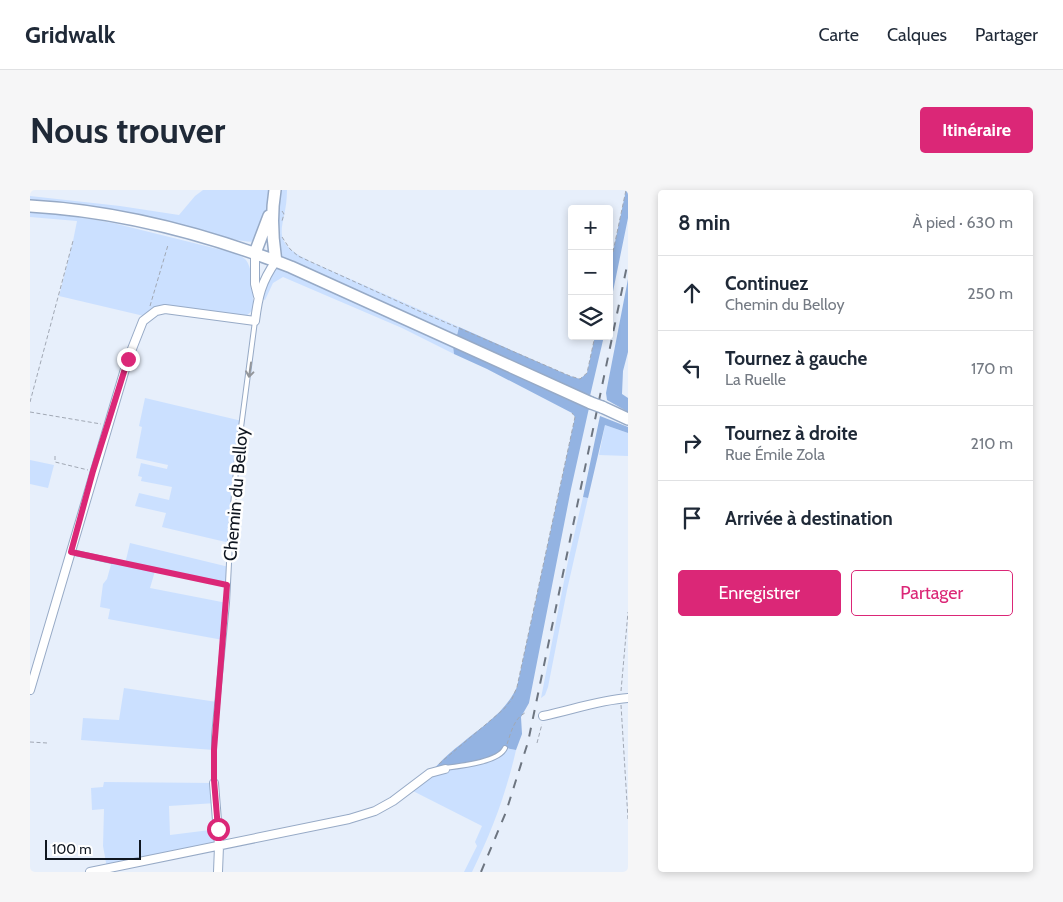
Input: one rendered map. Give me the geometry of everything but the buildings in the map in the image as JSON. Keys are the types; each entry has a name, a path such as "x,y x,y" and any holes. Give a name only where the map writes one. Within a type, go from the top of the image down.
{"street":[{"path":"258,297 255,284 255,253 273,200"},
{"path":"30,690 93,471 128,359 144,321 150,314 165,309 255,321 258,297 266,276 276,261 273,240 273,200"},
{"path":"30,206 80,210 127,217 176,229 255,253 628,419"},
{"path":"543,716 564,712 585,704 624,698"},
{"path":"90,872 322,825 375,811 393,801 430,773 445,768"},
{"name":"Chemin du Belloy","path":"214,783 219,846 218,872"}],"lane":[{"name":"Chemin du Belloy","path":"214,783 215,720 237,458 255,321"},
{"path":"71,552 112,562"},
{"path":"445,768 490,759 504,752 505,748"}],"path":[{"path":"613,252 626,190"},
{"path":"273,200 284,214 281,226"},
{"path":"282,234 283,240 298,256 570,376 580,379 587,373 593,340"},
{"path":"30,402 73,241"},
{"path":"150,314 150,303 168,245"},
{"path":"30,412 108,425"},
{"path":"430,773 443,759 504,709 512,699 517,687 575,417 572,413"},
{"path":"55,456 55,462 93,471"},
{"path":"112,562 227,585"},
{"path":"628,612 624,698 628,820"},
{"path":"505,748 520,715 526,712"},
{"path":"537,742 543,716"},
{"path":"30,742 47,743"}],"shaded area":[{"path":"203,190 287,190 282,233 283,240 289,248 314,263 459,327 453,346 454,354 402,328 283,277 273,283 265,300 258,297 276,261 272,212 259,242 250,242 160,220 80,206 78,217 113,223 234,253 244,258 250,269 253,291 253,310 246,316 238,319 165,309 144,316 59,296 77,221 30,217 30,196 179,215 195,196"},
{"path":"626,190 628,190 628,218 613,291 613,252"},
{"path":"628,279 628,352 623,371 622,394 628,398 628,412 607,400 606,393"},
{"path":"459,327 580,379 587,373 594,340 603,340 590,396 468,341 457,335"},
{"path":"453,346 485,358 564,398 589,408 529,703 521,717 522,734 516,750 506,748 490,759 430,773 448,754 500,712 517,687 575,417 572,413 454,354"},
{"path":"145,398 242,421 230,543 162,527 166,513 135,506 139,493 169,500 172,487 141,481 142,477 138,476 141,463 167,469 168,465 136,458 142,427 139,426"},
{"path":"600,416 628,427 628,433 605,425 588,498 583,497"},
{"path":"605,425 628,433 628,456 599,455"},
{"path":"30,460 54,465 48,488 30,484"},
{"path":"583,497 588,498 548,687 545,695 541,698 568,561"},
{"path":"130,543 229,567 227,585 155,571 150,588 227,603 223,640 108,619 110,609 100,607 103,584 107,579 112,561 125,564"},
{"path":"124,688 217,702 214,750 81,740 83,718 119,720"},
{"path":"505,748 516,750 503,797 472,872 464,872 477,846 475,842 482,826 409,789 430,773"},
{"path":"104,782 214,783 216,803 169,806 170,835 218,829 219,846 107,868 103,846 104,809 92,810 91,788 103,787"}],"railway":[{"path":"481,872 506,812 528,742 628,261"}],"route":[{"path":"128,359 93,471 71,552 227,585 227,603 215,720 214,780 218,829"}]}
